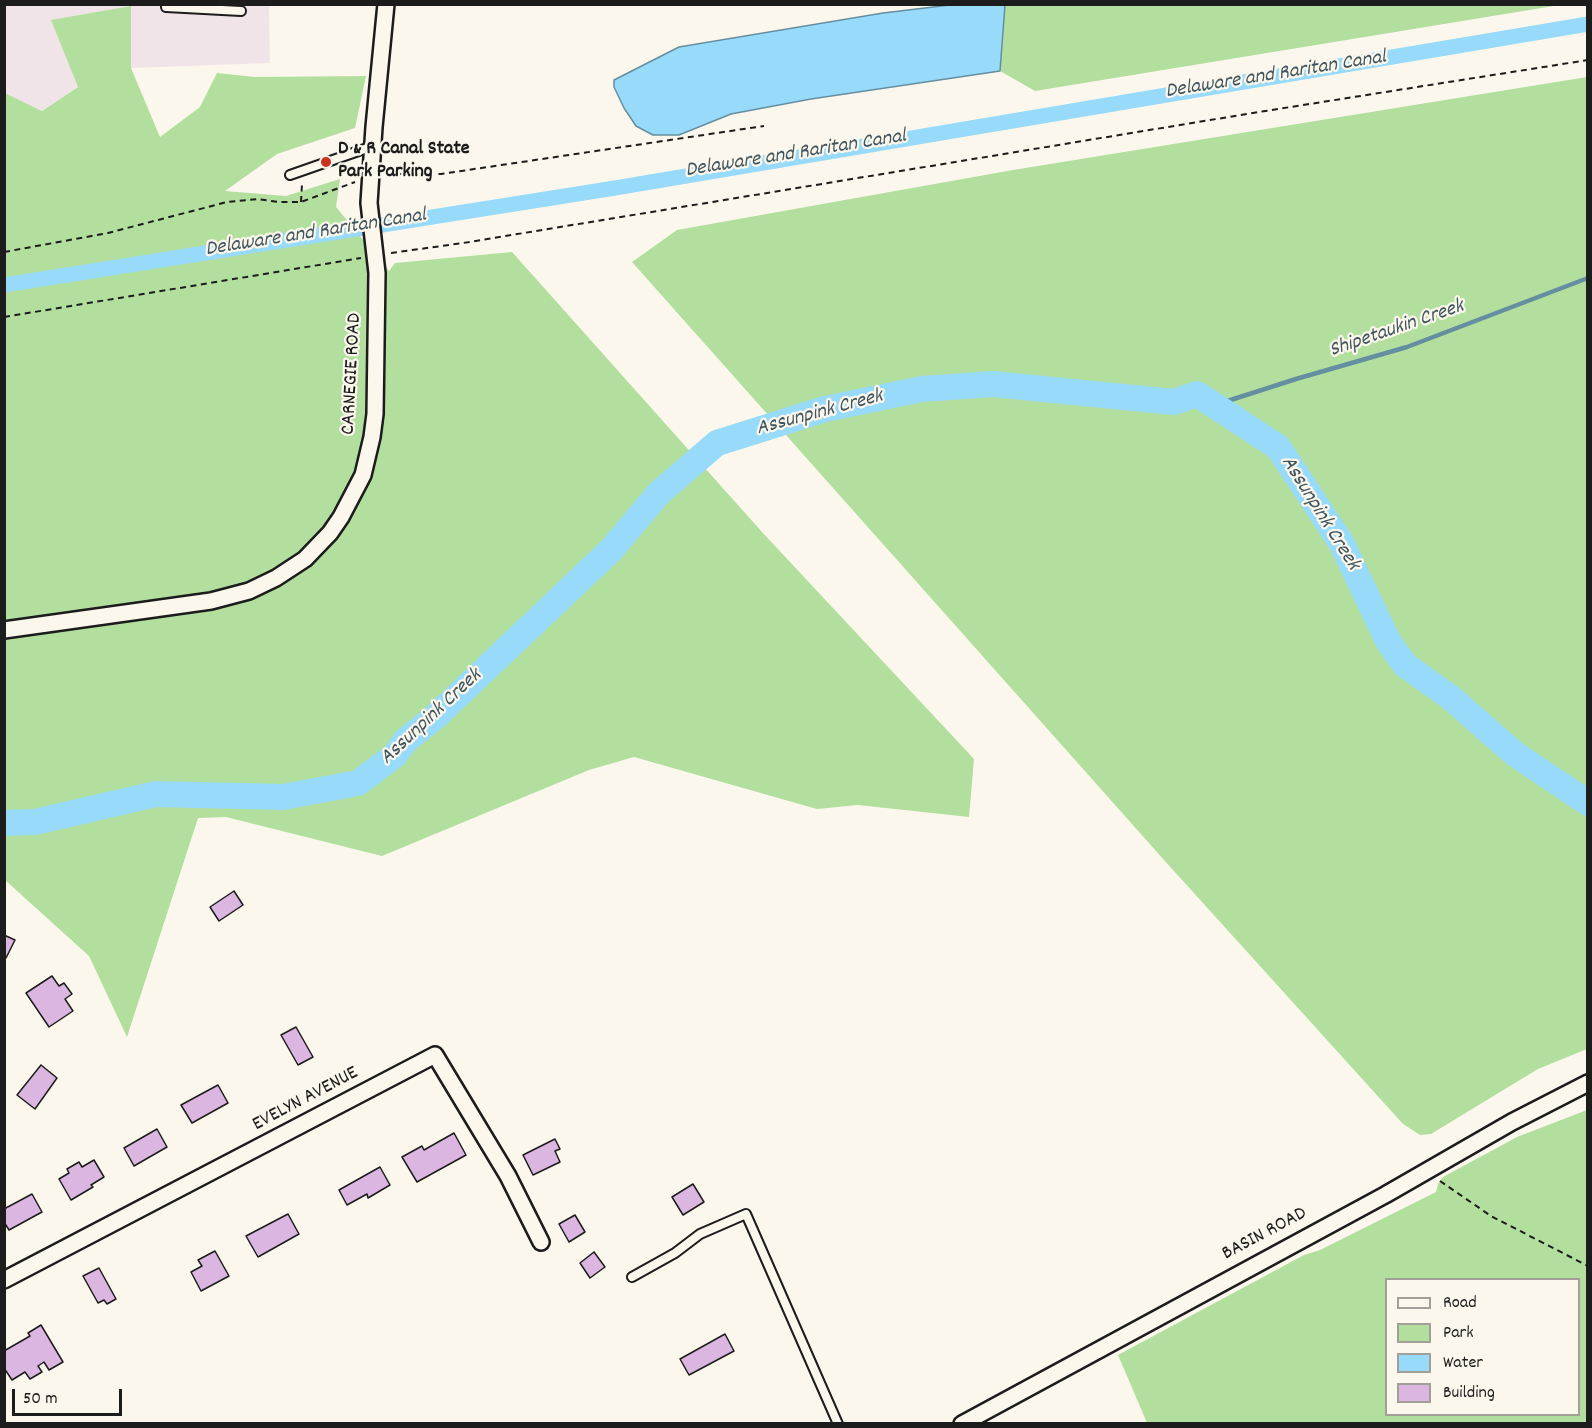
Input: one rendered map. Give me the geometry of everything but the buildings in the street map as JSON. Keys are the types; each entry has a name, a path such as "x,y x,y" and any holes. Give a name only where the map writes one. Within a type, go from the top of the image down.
{"street":[{"name":"CARNEGIE ROAD","path":"4,630 211,601 260,587 305,559 341,517 363,475 372,437 377,388 378,273 369,203 386,4"},
{"name":"EVELYN AVENUE","path":"4,1280 435,1056 508,1176 541,1242"},
{"name":"BASIN ROAD","path":"962,1424 1587,1083"}],"lane":[{"path":"166,4 166,7 241,10"},
{"path":"290,175 373,146"},
{"path":"632,1277 675,1253 700,1234 746,1214 838,1424"}],"path":[{"path":"4,317 1587,60"},
{"path":"4,252 108,234 227,202 258,199 301,202 372,174 441,174 764,126"},
{"path":"301,202 303,170"},
{"path":"1426,1170 1491,1216 1587,1266"}],"shaded area":[{"path":"4,5 269,5 270,63 131,68 131,6 52,21 79,86 42,111 5,93"}],"green space":[{"path":"1005,5 1560,5 1035,91 1000,71"},
{"path":"131,6 131,68 160,137 200,107 217,73 255,77 366,76 355,128 277,154 225,191 286,196 340,179 336,207 389,271 395,263 512,252 762,532 974,759 969,817 858,805 817,809 634,757 589,770 382,856 226,817 198,818 127,1037 89,956 5,880 5,93 42,111 78,87 51,20"},
{"path":"1587,77 1587,1049 1538,1069 1431,1134 1420,1135 1403,1124 1164,860 632,262 677,230 1013,170"},
{"path":"1587,1110 1587,1423 1147,1423 1118,1355 1304,1255 1320,1250 1436,1192 1443,1177 1517,1137"}],"water":[{"path":"950,5 1005,5 1000,71 811,99 731,114 679,135 653,135 636,126 614,87 614,80 679,47 883,13"}],"waterway":[{"name":"Delaware and Raritan Canal","path":"4,285 615,188 1588,24"},
{"name":"Shipetaukin Creek","path":"1215,405 1407,347 1588,278"},
{"name":"Assunpink Creek","path":"4,823 35,822 156,794 283,797 358,783 395,755 405,741 435,717 611,550 659,493 717,443 825,409 922,389 993,384 1174,402 1197,394 1278,447 1342,544 1388,641 1405,665 1450,697 1515,754 1588,803"}],"place":[{"name":"D & R Canal State Park Parking","path":"326,162"}]}
